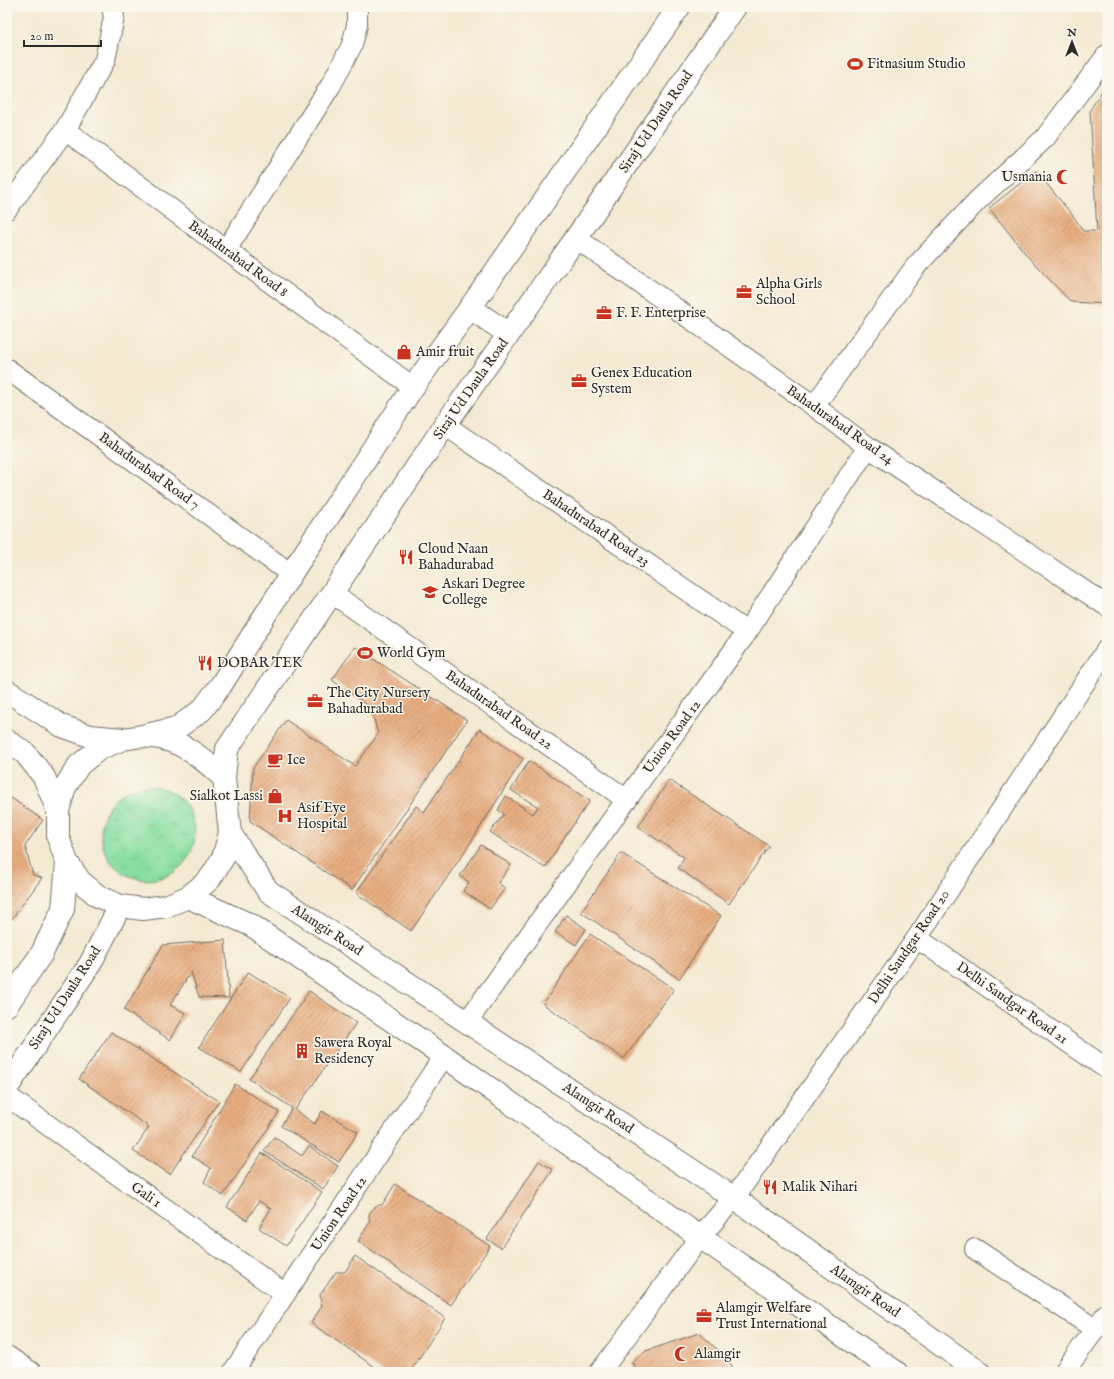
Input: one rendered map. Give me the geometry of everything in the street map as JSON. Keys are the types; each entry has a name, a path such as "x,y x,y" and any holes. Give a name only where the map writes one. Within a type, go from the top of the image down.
{"main road":[{"path":"230,833 223,858 209,880 188,897 166,906 143,909 120,906 98,896 80,881 67,862 58,837 58,811 65,786 79,765 99,749 133,738 177,728 202,710 222,685 291,574 413,387 470,308 679,7"},
{"name":"Siraj Ud Daula Road","path":"230,833 224,778 227,749 445,425 735,7"},
{"path":"470,308 509,334"},
{"path":"7,691 62,726 90,736 164,738 184,746 202,758 224,778"},
{"path":"7,741 25,753 44,777 58,811"},
{"name":"Alamgir Road","path":"230,833 268,891 734,1198 979,1372"},
{"path":"7,1005 42,953 63,909 67,862"},
{"path":"188,897 251,925 444,1056 700,1237 896,1372"},
{"name":"Siraj Ud Daula Road","path":"7,1088 90,964 120,906"}],"street":[{"path":"7,209 65,130 105,60 114,17 112,7"},
{"path":"226,250 331,85 352,45 357,25 356,7"},
{"path":"814,406 916,266 978,200 1045,138 1107,55"},
{"name":"Bahadurabad Road 8","path":"65,130 413,387"},
{"name":"Bahadurabad Road 24","path":"576,238 814,406 868,447 1107,606"},
{"name":"Bahadurabad Road 7","path":"7,369 291,574"},
{"name":"Bahadurabad Road 23","path":"445,425 747,632"},
{"name":"Union Road 12","path":"467,1022 747,632 868,447"},
{"name":"Bahadurabad Road 22","path":"332,593 627,800"},
{"name":"Delhi Saudgar Road 20","path":"600,1372 700,1237 734,1198 917,938 1107,649"},
{"name":"Delhi Saudgar Road 21","path":"917,938 1107,1069"},
{"name":"Union Road 12","path":"233,1372 444,1056"},
{"name":"Gali 1","path":"7,1096 285,1294"},
{"path":"975,1248 1096,1329"},
{"path":"1064,1372 1107,1313"},
{"path":"7,1356 31,1372"}],"green space":[{"path":"148,786 166,790 181,800 191,815 195,833 191,851 181,866 166,876 148,880 130,876 115,866 105,851 101,833 105,815 115,800 130,790"}],"building":[{"name":"Usmania","path":"1107,83 1107,304 1071,302 1029,258 989,208 1036,171 1074,217 1083,231 1097,231 1090,110"},
{"path":"355,647 467,720 352,890 250,821 253,768 286,720 355,766 378,734 371,708 332,680"},
{"path":"480,729 523,759 471,842 411,931 356,893 416,806 424,812"},
{"path":"529,761 590,801 545,868 490,832 504,814 498,810 506,796 533,814 538,807 511,790"},
{"path":"669,780 769,846 729,904 678,868 684,857 638,827"},
{"path":"7,795 43,820 25,846 33,875 42,878 11,920 7,917"},
{"path":"481,845 511,865 498,883 505,888 490,909 463,891 469,882 460,876"},
{"path":"621,853 721,916 679,979 581,912"},
{"path":"566,915 586,929 576,945 555,932"},
{"path":"590,934 674,989 624,1059 543,1004"},
{"path":"225,940 229,998 199,997 191,972 170,1005 186,1013 170,1040 124,1010 163,945"},
{"path":"248,972 290,998 241,1072 199,1047"},
{"name":"Sawera Royal Residency","path":"309,991 356,1023 295,1110 315,1124 322,1111 358,1132 339,1162 281,1126 292,1108 249,1079"},
{"path":"111,1032 219,1101 170,1174 133,1151 149,1127 79,1079"},
{"path":"235,1084 279,1112 223,1196 204,1182 211,1168 192,1156"},
{"path":"274,1137 302,1156 309,1146 338,1166 323,1189 264,1151"},
{"path":"262,1153 322,1192 286,1246 259,1228 271,1209 259,1201 247,1220 227,1207"},
{"path":"539,1161 553,1170 501,1248 487,1239"},
{"path":"395,1184 490,1246 451,1305 358,1241 370,1222 370,1212 379,1205 382,1205"},
{"path":"355,1256 445,1318 410,1372 382,1372 311,1323 322,1306 320,1295 336,1272 345,1272"},
{"name":"Alamgir","path":"699,1333 725,1356 736,1372 636,1372 632,1362 646,1351"}],"place":[{"name":"Fitnasium Studio","path":"855,64"},
{"name":"Usmania","path":"1064,177"},
{"name":"Alpha Girls School","path":"744,292"},
{"name":"F. F. Enterprise","path":"604,313"},
{"name":"Amir fruit","path":"404,352"},
{"name":"Genex Education System","path":"579,381"},
{"name":"Cloud Naan Bahadurabad","path":"406,557"},
{"name":"Askari Degree College","path":"430,592"},
{"name":"World Gym","path":"365,653"},
{"name":"DOBAR TEK","path":"205,663"},
{"name":"The City Nursery Bahadurabad","path":"315,701"},
{"name":"Ice","path":"275,760"},
{"name":"Sialkot Lassi","path":"275,796"},
{"name":"Asif Eye Hospital","path":"285,816"},
{"name":"Sawera Royal Residency","path":"302,1051"},
{"name":"Malik Nihari","path":"770,1187"},
{"name":"Alamgir Welfare Trust International","path":"704,1316"},
{"name":"Alamgir","path":"682,1354"}]}
